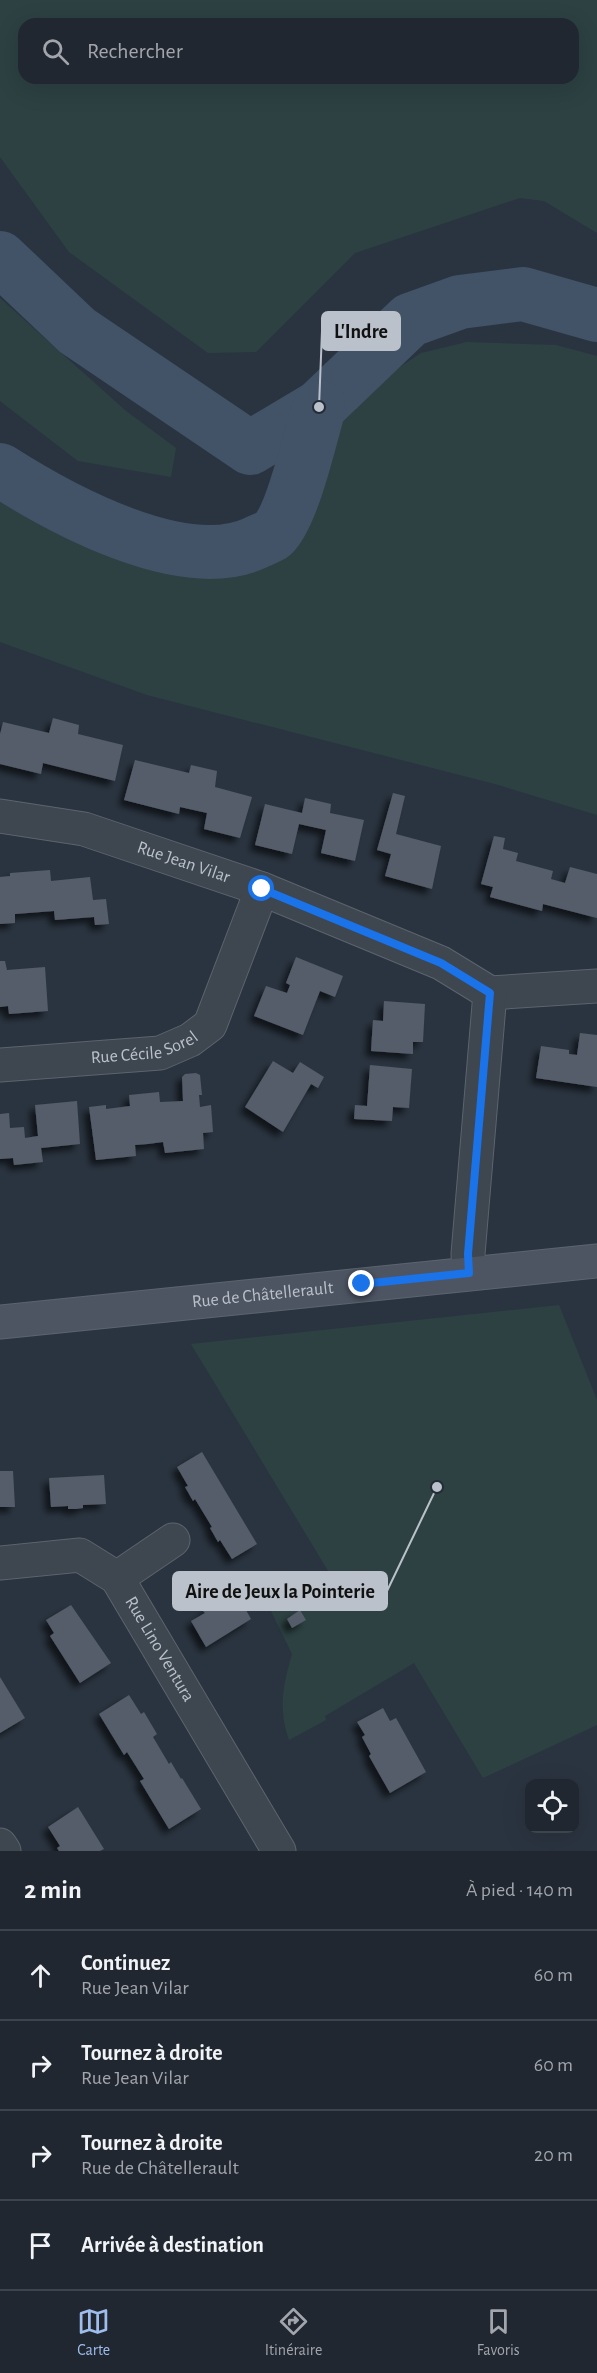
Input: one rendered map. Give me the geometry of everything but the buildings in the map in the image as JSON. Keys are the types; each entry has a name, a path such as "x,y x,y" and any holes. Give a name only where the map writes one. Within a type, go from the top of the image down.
{"main road":[{"name":"Rue de Châtellerault","path":"0,1322 469,1273 597,1262"}],"street":[{"name":"Rue Jean Vilar","path":"0,816 84,829 262,889 441,963 490,993"},
{"name":"Rue Cécile Sorel","path":"0,1065 160,1053 190,1040 210,1025 262,889"},
{"path":"469,1273 468,1254 490,993 597,986"},
{"path":"117,1578 173,1540"},
{"name":"Rue Lino Ventura","path":"0,1563 80,1555 117,1578 265,1844"},
{"path":"0,1845 4,1851"}],"green space":[{"path":"0,0 597,0 597,233 544,201 520,198 355,253 256,352 208,353 69,252 0,157"},
{"path":"0,298 126,411 176,448 171,477 78,461 0,401"},
{"path":"467,342 556,345 597,356 597,815 495,784 147,695 0,642 0,483 23,504 99,540 160,564 258,565 288,537 318,455 341,406 421,353"},
{"path":"559,1305 597,1400 597,1725 483,1778 414,1663 325,1716 326,1720 289,1740 284,1718 283,1697 292,1654 271,1611 330,1574 191,1344"}],"waterway":[{"path":"0,258 77,331 250,448 319,407 410,320 460,302 523,294 597,315"},
{"path":"0,470 55,502 123,534 159,545 193,551 226,551 268,537 279,526 294,495 319,407"}],"place":[{"name":"L'Indre","path":"319,407"},
{"name":"Aire de Jeux la Pointerie","path":"437,1487"}],"route":[{"path":"262,889 441,963 490,993 468,1254 469,1273 362,1284"}]}
